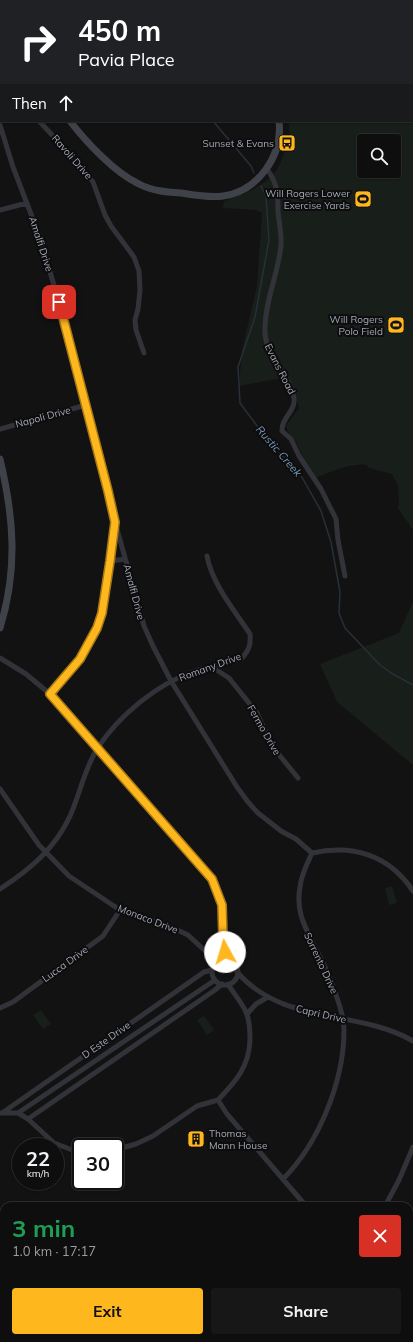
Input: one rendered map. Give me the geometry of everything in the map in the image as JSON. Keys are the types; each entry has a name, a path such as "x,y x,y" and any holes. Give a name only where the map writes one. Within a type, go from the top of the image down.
{"main road":[{"path":"71,122 86,140 111,164 130,179 148,188 165,192 221,196 232,194 247,186 267,169 278,144 280,135 279,122"},
{"path":"0,459 10,507 12,574 8,599 0,628"}],"street":[{"name":"Ravoli Drive","path":"40,122 93,182 105,215 111,226 134,257 139,271 140,290 135,320 136,330 144,352"},
{"name":"Amalfi Drive","path":"0,125 13,167 39,235 59,302 115,522 144,626 171,681 204,736 252,808 268,822 296,839 312,853"},
{"name":"Evans Road","path":"267,169 276,183 278,192 278,218 282,244 266,313 265,342 288,382 295,405 282,427 282,431 291,439 299,456 321,488 336,519 338,540 346,576"},
{"path":"0,210 27,203"},
{"name":"Napoli Drive","path":"0,429 86,405"},
{"path":"50,694 80,659 97,628 102,613 115,522"},
{"name":"Romany Drive","path":"0,889 26,872 62,833 86,770 98,748 125,714 150,694 171,681 196,671 242,658 249,648 251,641 250,634 218,585 209,567 207,556"},
{"path":"110,561 125,559"},
{"path":"0,658 26,674 50,694 212,879 222,905 223,937 228,960"},
{"name":"Fermo Drive","path":"212,667 229,678 257,713 272,746 298,778"},
{"name":"Monaco Drive","path":"0,789 39,846 69,876 120,910 169,926 188,935 217,962"},
{"path":"312,853 324,850 339,849 369,855 390,865 407,881 413,891"},
{"name":"Sorrento Drive","path":"283,1179 294,1168 307,1149 315,1136 328,1107 339,1067 344,1031 343,1020 336,995 326,969 308,935 300,911 300,886 312,853"},
{"name":"Lucca Drive","path":"0,1008 13,1002 103,936 120,910"},
{"path":"124,1147 136,1144 153,1136 197,1106 218,1100 234,1083 245,1066 250,1050 250,1033 247,1014 225,984 215,980 212,970 220,960 228,960 235,964 238,972"},
{"name":"D Este Drive","path":"1,1113 204,972 212,970"},
{"name":"Capri Drive","path":"238,972 244,979 268,997 293,1008 343,1020 372,1025 404,1036 413,1041"},
{"name":"D Este Drive","path":"28,1119 225,984 235,980 238,972"},
{"name":"D Este Drive","path":"18,1113 215,980"},
{"path":"247,1014 256,1004 268,997"},
{"path":"218,1100 228,1114 303,1202"},
{"path":"1,1113 18,1113 28,1119 54,1144 72,1150"},
{"path":"387,1202 402,1174 413,1147"}],"shaded area":[{"path":"288,122 413,122 413,530 397,507 399,505 398,485 392,474 369,468 367,465 361,464 340,469 313,479 296,442 288,432 286,426 299,408 290,381 281,378 239,386 242,350 257,286 262,213 256,210 223,208 224,201 254,189 273,175 280,164 289,133"},
{"path":"413,601 413,765 337,702 320,664 399,633"},
{"path":"392,886 397,903 389,905 385,888"},
{"path":"41,1010 51,1024 43,1029 33,1015"},
{"path":"204,1016 214,1030 207,1035 197,1020"}],"waterway":[{"name":"Rustic Creek","path":"214,122 251,166 254,173"},
{"name":"Rustic Creek","path":"261,186 266,196 269,240 255,317 238,367 240,403 272,446 299,472 321,511 331,542 340,592 339,613 345,628 379,664 391,673 413,685"}],"place":[{"name":"Sunset & Evans","path":"287,143"},
{"name":"Will Rogers Lower Exercise Yards","path":"363,199"},
{"name":"Will Rogers Polo Field","path":"396,325"},
{"name":"Thomas Mann House","path":"196,1139"}],"route":[{"path":"59,302 115,522 102,613 97,628 80,659 50,694 212,879 222,905 225,952"}]}
